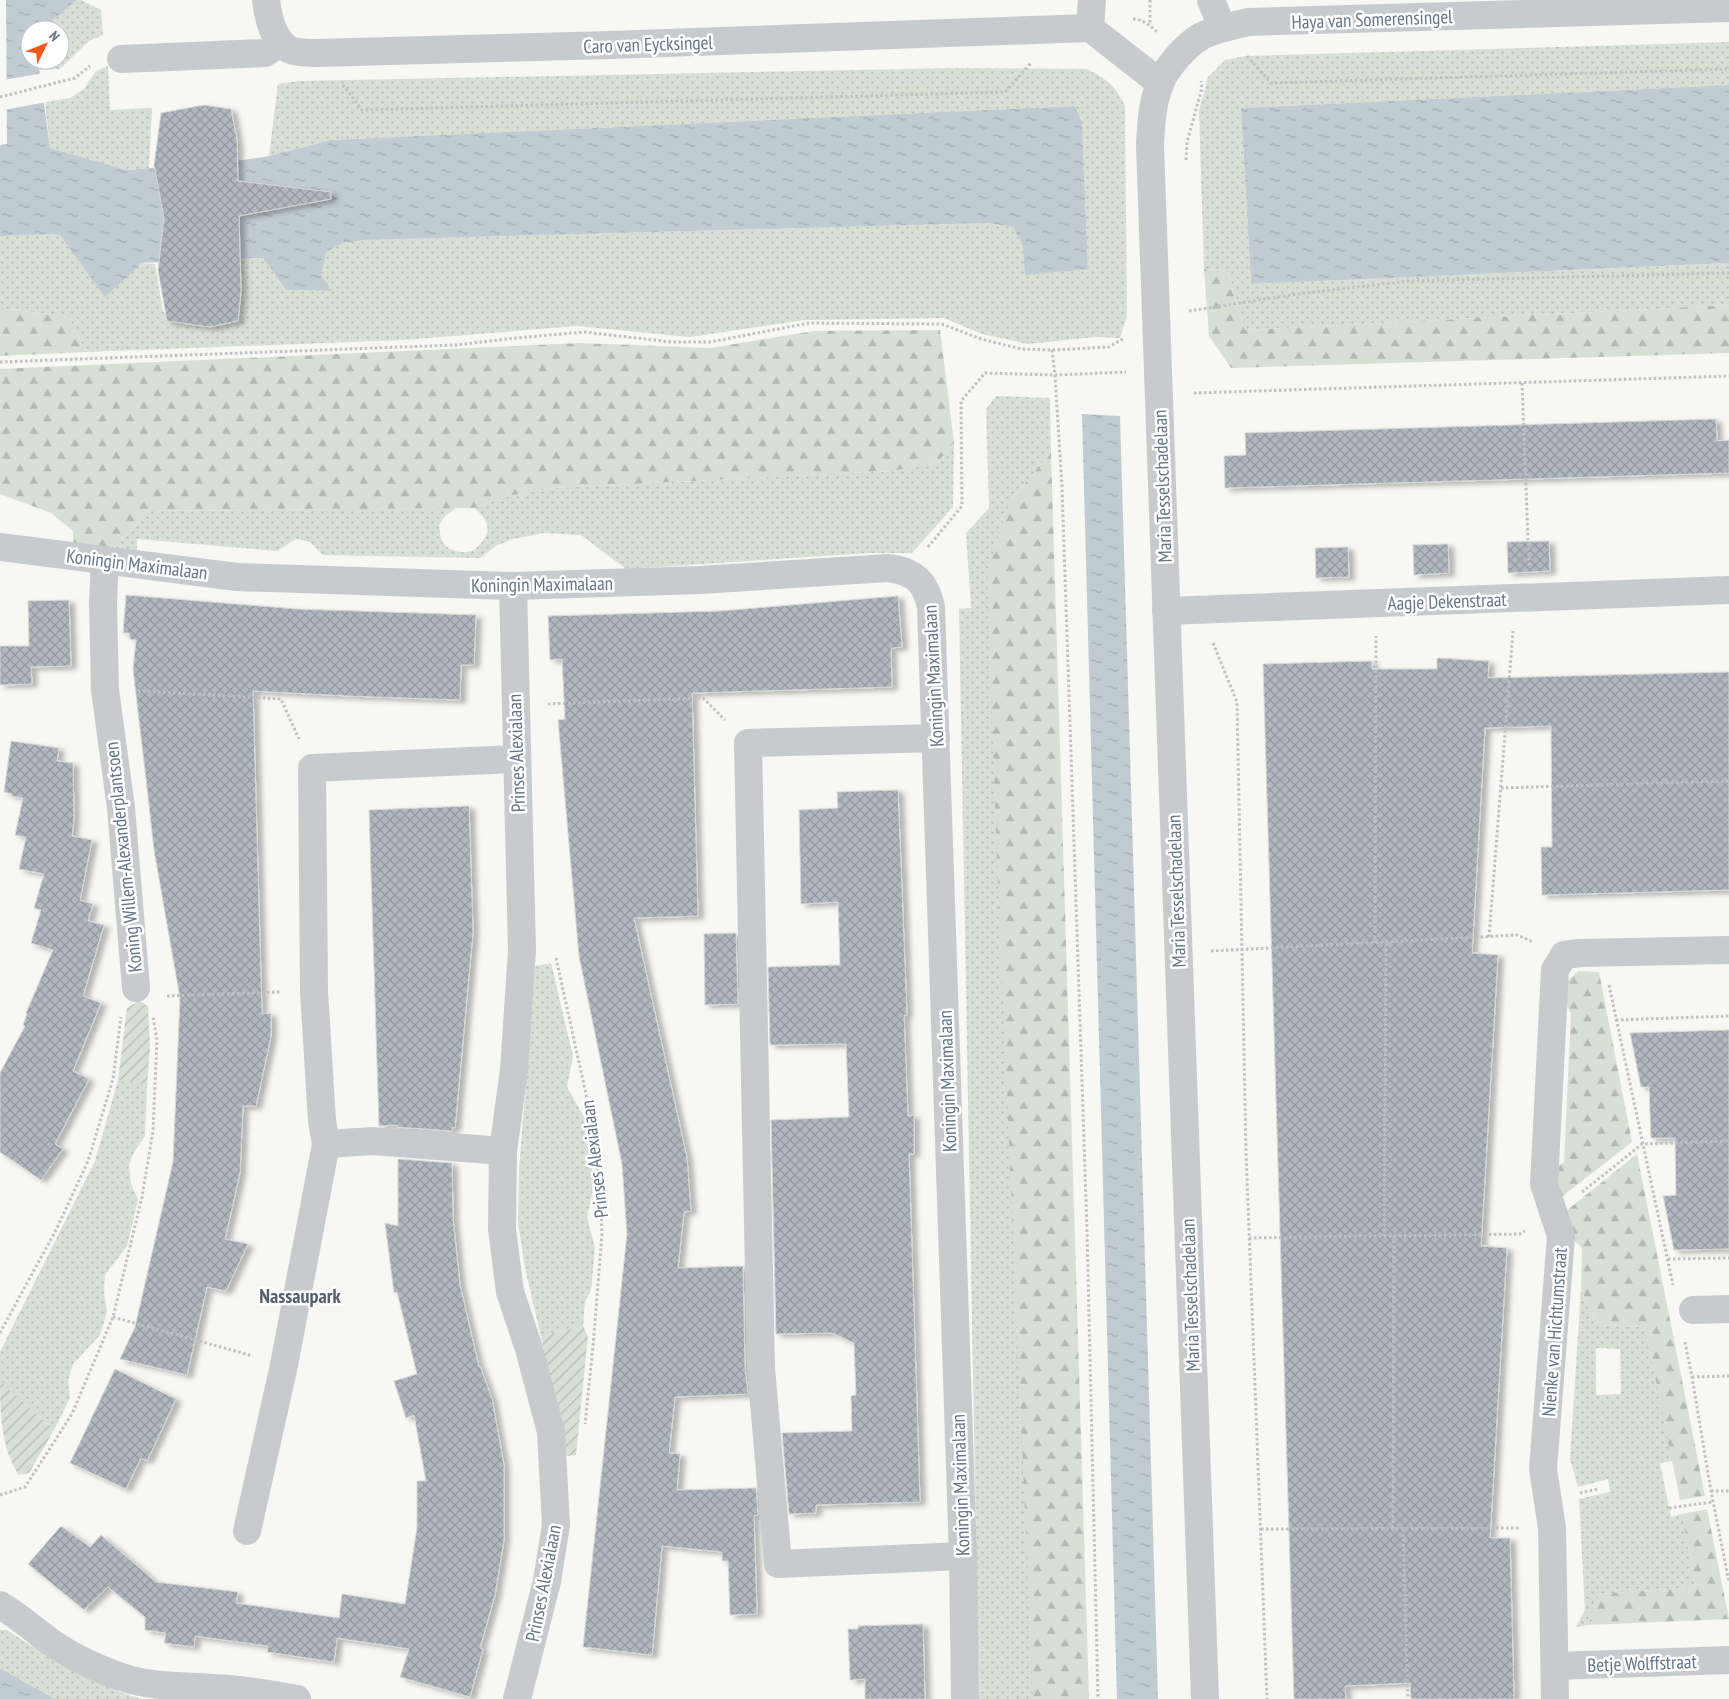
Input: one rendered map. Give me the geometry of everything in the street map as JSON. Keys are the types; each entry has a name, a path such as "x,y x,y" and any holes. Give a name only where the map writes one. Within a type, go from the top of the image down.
{"street":[{"path":"121,59 264,54 282,43 272,27 266,0"},
{"path":"1092,0 1090,28 1160,83"},
{"path":"1211,0 1222,28"},
{"name":"Haya van Somerensingel","path":"1160,83 1179,54 1199,38 1222,28 1248,22 1729,8"},
{"name":"Caro van Eycksingel","path":"282,43 293,51 318,53 1090,28"},
{"name":"Maria Tesselschadelaan","path":"1160,83 1152,114 1150,146 1205,1699"},
{"name":"Koningin Maximalaan","path":"0,547 237,577 513,586 700,580 888,568 907,572 920,582 928,592 931,607 963,1556 965,1699"},
{"name":"Koning Willem-Alexanderplantsoen","path":"105,560 103,603 105,690 143,992"},
{"name":"Prinses Alexialaan","path":"513,586 522,950 514,1070 503,1151 502,1229 510,1292 529,1349 550,1432 556,1524 547,1581 517,1699"},
{"name":"Aagje Dekenstraat","path":"1166,611 1729,590"},
{"path":"936,738 748,742 761,1368 778,1564 963,1556"},
{"path":"246,1531 284,1365 326,1144 322,1121 314,991 312,768 517,759"},
{"path":"1564,955 1602,952 1729,950"},
{"name":"Nienke van Hichtumstraat","path":"1555,1699 1552,1528 1543,1469 1561,1236 1544,1184 1555,970 1564,955"},
{"path":"326,1144 373,1141 503,1151"},
{"path":"1693,1310 1729,1309"},
{"path":"0,1605 16,1614 53,1644 91,1664 132,1680 180,1688 214,1688 297,1699"},
{"name":"Betje Wolffstraat","path":"1555,1666 1729,1660"}],"path":[{"path":"1150,0 1150,25"},
{"path":"1222,28 1271,83 1729,69"},
{"path":"318,53 362,110 1006,92 1034,61"},
{"path":"0,97 75,78 98,59 121,59"},
{"path":"0,362 456,346 584,332 671,342 710,342 809,323 942,324 981,339 1013,347 1052,350 1109,347 1124,338 1135,313 1190,311 1298,294 1409,281 1729,272"},
{"path":"1190,302 1190,311"},
{"path":"1052,350 1063,527 1087,1210 1098,1699"},
{"path":"907,572 962,506 961,401 985,373 1055,375 1158,370"},
{"path":"1489,936 1515,598 1530,585 1522,382 1729,376"},
{"name":"Maria Tesselschadelaan","path":"1194,386 1194,393 1522,382"},
{"path":"1374,943 1376,604"},
{"path":"1200,610 1237,702 1245,1142 1268,1699"},
{"path":"105,690 281,699 312,768"},
{"path":"515,705 703,698 748,742"},
{"path":"1501,788 1729,781"},
{"path":"1178,953 1517,935 1564,955"},
{"path":"1384,1236 1386,942"},
{"name":"Prinses Alexialaan","path":"522,950 556,956 592,1121 600,1186 602,1234 584,1432"},
{"path":"1602,952 1673,1286"},
{"path":"143,992 314,991"},
{"name":"Koning Willem-Alexanderplantsoen","path":"0,1333 57,1228 88,1161 113,1079 123,998 143,992 157,1040 153,1131 142,1198 113,1317 72,1414 26,1487 0,1496"},
{"path":"1616,1020 1729,1016"},
{"path":"1249,1238 1520,1234 1554,1214 1642,1144 1729,1141"},
{"path":"1393,1528 1394,1236"},
{"path":"1668,1260 1729,1258"},
{"path":"113,1317 284,1365"},
{"path":"1684,1340 1692,1377 1710,1491 1729,1582"},
{"path":"1692,1377 1729,1376"},
{"path":"1710,1491 1729,1491"},
{"path":"1669,1508 1713,1502"},
{"path":"1262,1529 1552,1528"},
{"path":"1403,1529 1408,1699"}],"green space":[{"path":"77,0 81,0 101,10 103,35 89,41 70,59 70,20 52,20"},
{"path":"1729,42 1729,85 1241,108 1251,284 1729,263 1729,305 1245,330 1227,271 1204,269 1199,111 1208,77 1225,60 1246,56"},
{"path":"108,66 110,110 152,108 149,168 127,170 50,148 45,102 70,98 84,89 96,71"},
{"path":"958,68 1087,69 1110,84 1121,99 1125,106 1127,316 1120,338 1095,337 1028,344 982,334 944,318 805,320 690,337 577,326 403,340 86,352 68,317 0,308 0,236 59,234 105,296 138,263 155,264 163,312 229,310 228,260 263,258 286,290 331,291 321,275 325,252 343,243 366,240 988,223 1013,227 1023,246 1088,269 1082,122 1075,106 331,140 269,156 278,84 299,81"},
{"path":"1204,269 1227,271 1245,330 1729,305 1729,353 1231,368 1209,336"},
{"path":"0,308 68,317 86,352 0,356"},
{"path":"940,330 954,443 937,463 892,471 554,488 503,497 474,508 149,511 114,548 73,543 73,531 51,513 0,494 0,369 581,343 710,348 814,331"},
{"path":"996,396 1050,398 1051,452 1010,501 1034,1699 979,1699 959,609 971,608 966,533 989,508 986,409"},
{"path":"954,443 953,507 912,553 870,553 626,569 581,535 544,533 513,539 496,546 480,558 323,555 310,542 296,539 277,551 137,539 137,551 114,548 149,511 456,508 446,515 439,525 441,538 444,544 452,550 466,552 477,548 487,534 488,529 483,516 474,508 503,497 554,488 892,471 937,463"},
{"path":"1051,452 1089,1699 1033,1699 997,863 987,571 1010,501"},
{"path":"551,963 573,1056 567,1087 584,1117 594,1185 587,1217 595,1248 591,1290 585,1302 583,1326 541,1337 525,1268 518,1223 519,1170 535,966"},
{"path":"1578,971 1599,972 1632,1142 1559,1199 1555,1169 1564,1162 1571,1013 1563,1000 1564,984"},
{"path":"139,1001 148,1006 150,1047 147,1086 118,1080 127,1008"},
{"path":"118,1080 147,1086 145,1136 134,1152 129,1165 131,1184 138,1200 127,1246 105,1275 104,1292 107,1312 100,1335 73,1364 68,1381 70,1398 54,1430 0,1381 0,1352 95,1161"},
{"path":"1637,1154 1705,1496 1680,1500 1645,1327 1596,1325 1581,1289 1582,1248 1571,1238 1566,1211"},
{"path":"1581,1289 1596,1325 1645,1327 1673,1461 1660,1463 1671,1517 1682,1514 1695,1587 1600,1594 1588,1625 1576,1627 1585,1610 1579,1499 1610,1492 1608,1479 1578,1487 1570,1459","holes":["1596,1348 1620,1349 1621,1394 1596,1395"]},
{"path":"583,1326 588,1336 576,1455 566,1456 541,1337"},
{"path":"0,1381 54,1430 29,1473 19,1475 8,1454 1,1417"},
{"path":"1707,1509 1729,1619 1588,1625 1599,1594 1695,1587 1682,1514"},
{"path":"0,1630 7,1630 88,1678 141,1699 55,1699 0,1668"}],"water":[{"path":"6,0 77,0 52,20 20,20 20,70 39,70 50,148 127,170 244,160 269,156 331,140 1075,106 1082,122 1088,269 1025,275 1023,246 1013,227 988,223 366,240 343,243 326,252 321,275 332,291 286,290 263,258 139,263 138,267 105,297 59,234 0,236 0,145 7,144"},
{"path":"1729,85 1729,263 1251,284 1241,108"},
{"path":"1082,414 1120,416 1158,1699 1117,1699"},
{"path":"0,1668 55,1699 0,1699"}],"pier":[{"path":"43,73 47,102 4,110 4,80"}],"building":[{"path":"204,105 231,109 237,140 238,181 331,192 331,199 239,216 241,291 238,321 210,327 167,321 158,270 164,218 154,165 161,113"},
{"path":"1716,419 1717,441 1729,440 1729,473 1225,488 1224,456 1246,455 1245,433"},
{"path":"1549,541 1550,571 1508,573 1507,542"},
{"path":"1448,544 1449,573 1414,575 1413,545"},
{"path":"1348,547 1349,577 1316,578 1315,548"},
{"path":"126,595 297,609 476,615 474,665 461,665 460,700 253,691 262,1014 271,1013 271,1036 256,1106 243,1106 240,1173 225,1239 248,1244 226,1291 207,1287 187,1375 120,1359 135,1327 173,1162 180,998 154,850 133,669 136,640 130,639 129,633 123,633"},
{"path":"898,596 902,647 891,648 892,687 692,693 698,916 634,918 687,1158 691,1211 684,1212 678,1268 743,1266 745,1368 748,1394 675,1397 669,1453 680,1454 677,1490 756,1488 758,1515 754,1515 757,1614 730,1615 728,1561 722,1561 722,1552 662,1546 652,1655 583,1647 627,1234 622,1164 579,956 558,720 565,719 562,659 550,660 548,616 720,611"},
{"path":"69,600 71,666 31,667 32,684 0,685 0,646 29,646 28,601"},
{"path":"1437,658 1489,661 1488,678 1729,672 1729,890 1542,895 1541,847 1552,847 1551,726 1485,728 1472,953 1498,955 1481,1246 1507,1248 1490,1538 1510,1538 1514,1699 1411,1699 1410,1683 1345,1686 1346,1699 1294,1699 1263,664 1372,661 1372,669 1437,669"},
{"path":"11,741 59,748 57,761 73,763 74,819 72,836 92,840 80,900 93,904 88,921 104,925 83,996 101,1003 73,1071 89,1079 55,1144 63,1149 41,1180 0,1152 0,1073 25,1026 23,1025 26,1013 53,950 31,943 41,910 34,908 44,874 19,869 26,837 15,835 23,798 4,792"},
{"path":"898,790 907,1015 904,1015 908,1116 914,1115 914,1154 909,1154 920,1502 816,1505 816,1513 789,1514 782,1433 852,1431 851,1396 856,1395 854,1343 832,1333 776,1334 771,1120 849,1117 846,1044 770,1045 768,967 840,965 838,902 801,904 799,810 838,808 837,792"},
{"path":"469,806 473,932 455,1128 452,1127 452,1131 397,1127 397,1125 379,1126 369,810"},
{"path":"736,933 738,1004 705,1005 704,934"},
{"path":"1729,1030 1729,1249 1674,1250 1663,1196 1676,1195 1675,1138 1651,1138 1649,1087 1641,1087 1630,1033"},
{"path":"398,1159 452,1163 453,1218 460,1285 479,1367 492,1399 504,1465 504,1540 495,1595 480,1648 483,1649 470,1697 400,1677 409,1649 337,1638 334,1662 267,1652 268,1646 195,1636 194,1647 164,1643 166,1633 145,1630 145,1617 108,1587 84,1610 28,1564 61,1526 90,1547 101,1535 156,1582 238,1592 236,1603 339,1618 342,1594 405,1604 417,1528 417,1481 426,1481 414,1415 406,1418 394,1381 417,1374 397,1292 394,1293 385,1223 398,1226"},
{"path":"115,1369 176,1399 147,1461 141,1458 126,1489 70,1463"},
{"path":"923,1624 925,1699 865,1699 865,1679 850,1680 848,1629 858,1629 858,1626"}],"district":[{"name":"Nassaupark","path":"300,1296"}]}
